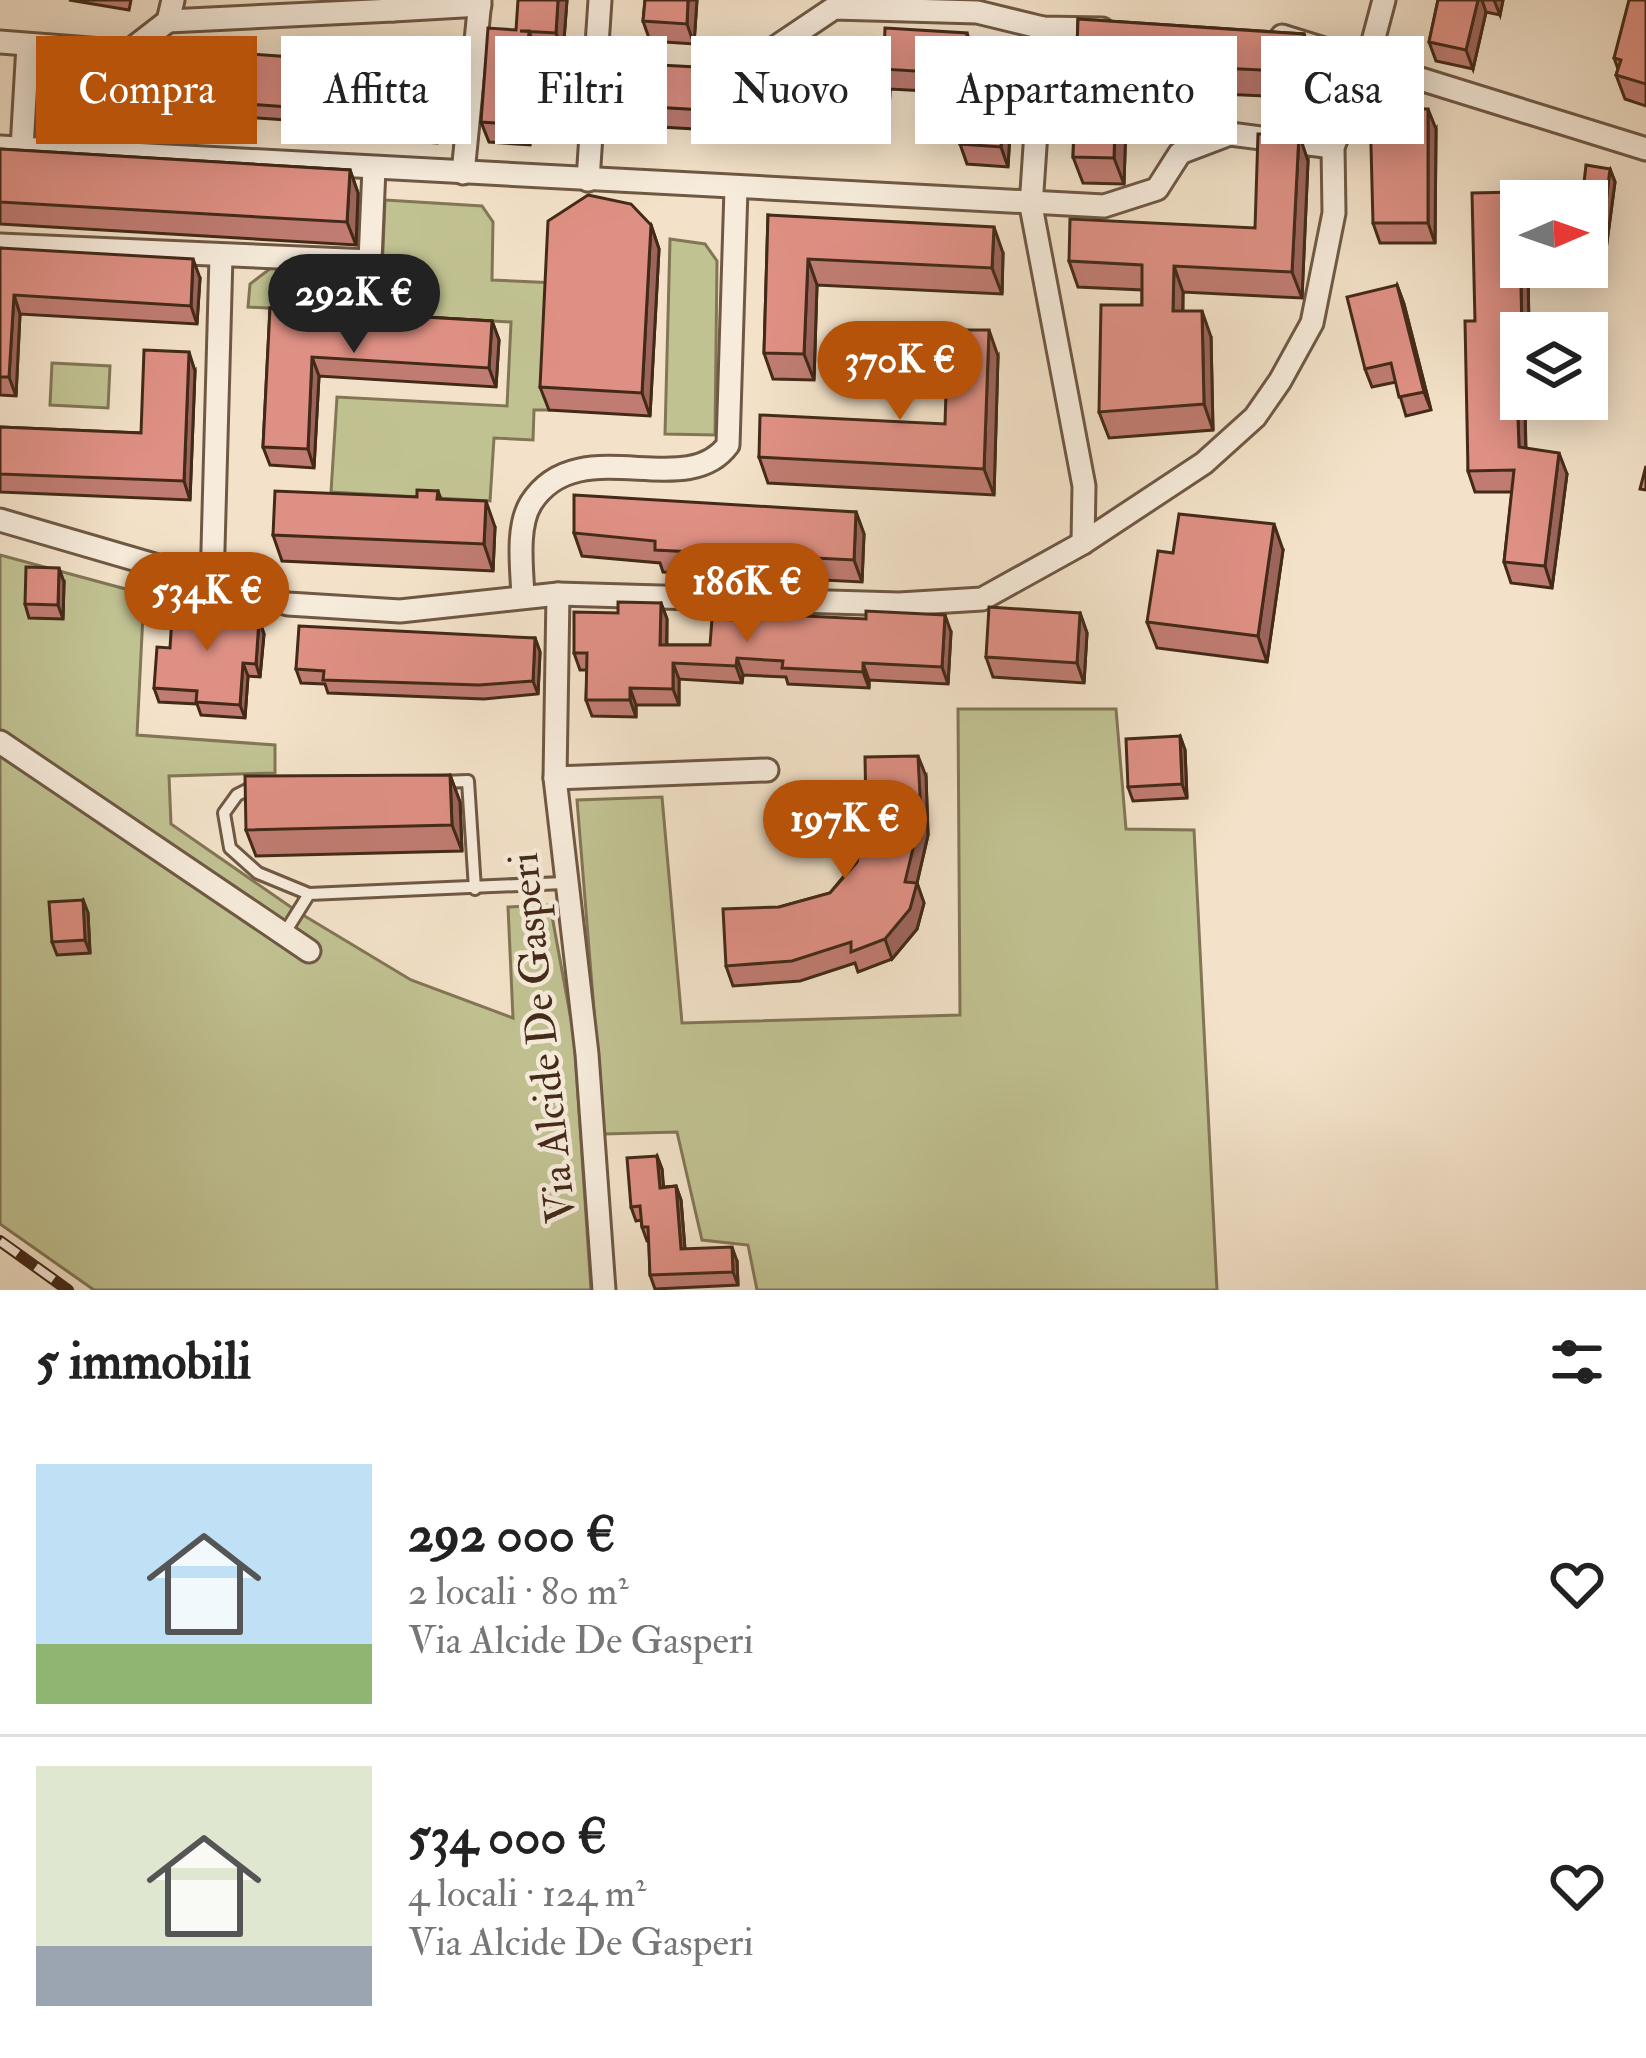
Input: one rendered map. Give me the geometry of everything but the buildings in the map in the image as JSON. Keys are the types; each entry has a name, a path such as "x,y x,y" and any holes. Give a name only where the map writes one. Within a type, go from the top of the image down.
{"street":[{"path":"598,36 600,0"},
{"path":"1374,36 1384,0"},
{"path":"0,42 128,52 171,10 480,2 463,173"},
{"path":"667,69 742,70 834,8 978,6 1043,28 1135,30"},
{"path":"1043,28 1031,206 1084,486 1083,543"},
{"path":"1249,32 1284,36"},
{"path":"28,45 11,147 1031,206 1104,206 1157,189 1180,153 1230,134 1333,147"},
{"path":"1424,81 1646,148"},
{"path":"588,180 591,144"},
{"path":"0,520 288,604 400,611 558,594 898,604 982,599 1083,543 1204,464 1255,416 1312,323 1334,213 1334,144"},
{"path":"0,245 370,261 374,168"},
{"path":"523,597 522,546 529,506 551,482 575,470 697,468 716,462 728,446 736,189"},
{"path":"212,585 221,256"},
{"name":"Via Alcide De Gasperi","path":"558,594 554,778 587,1054 604,1290"},
{"path":"0,742 309,951"},
{"path":"554,778 767,770"}],"lane":[{"path":"424,782 468,781 475,889"},
{"path":"273,786 251,786 237,794 224,813 230,848 258,873 309,894 563,883"},
{"path":"284,934 309,894"}],"green space":[{"path":"385,200 482,206 493,222 492,280 556,283 549,410 534,410 533,440 494,438 490,501 331,492 337,397 507,406 511,322 248,307 250,284 271,268 382,272"},
{"path":"670,239 705,244 717,261 715,435 665,434"},
{"path":"52,363 110,366 108,408 50,405"},
{"path":"0,555 144,594 137,735 275,745 275,773 169,776 171,824 298,912 411,980 513,1018 508,907 550,905 574,1036 591,1290 94,1290 0,1224"},
{"path":"958,709 1116,709 1126,829 1194,830 1217,1290 757,1290 748,1245 702,1240 677,1132 604,1134 577,800 662,797 682,1023 960,1015"}],"railway":[{"path":"0,1241 68,1290"}]}
